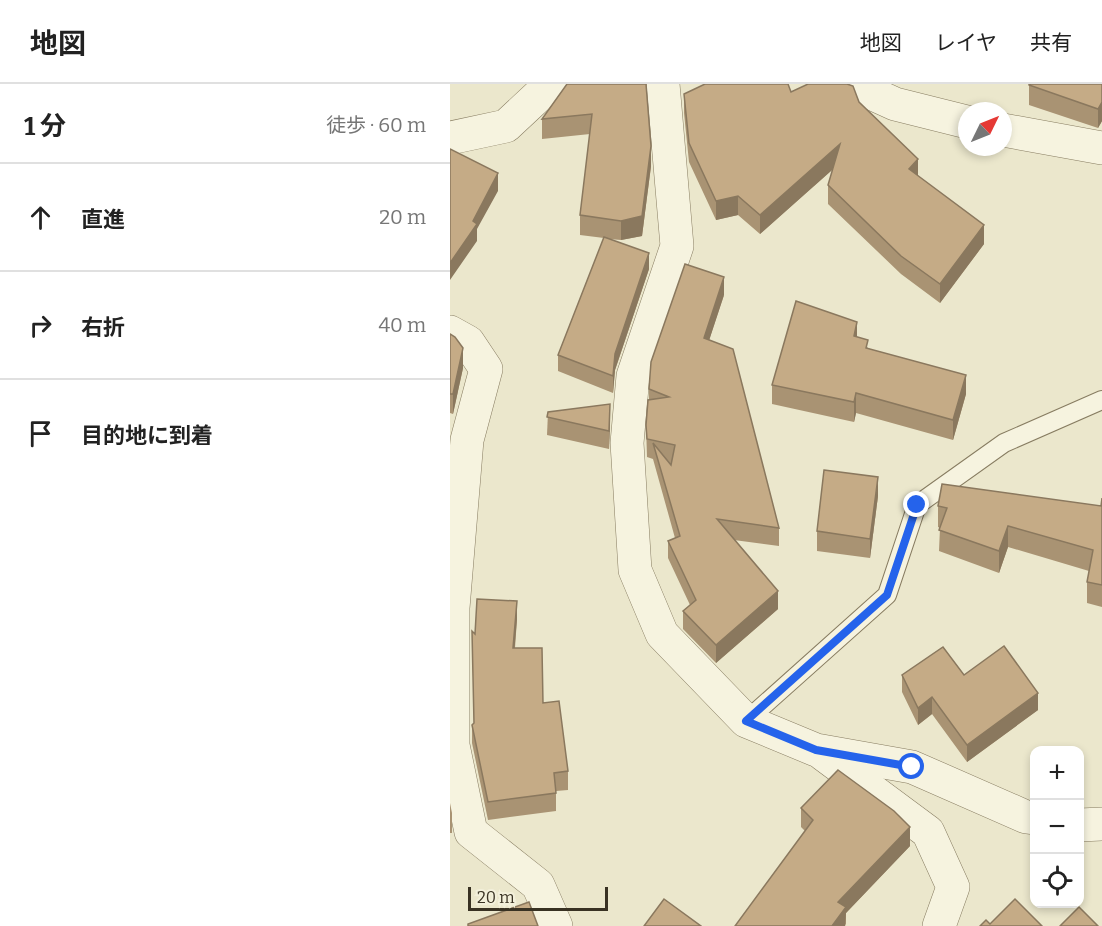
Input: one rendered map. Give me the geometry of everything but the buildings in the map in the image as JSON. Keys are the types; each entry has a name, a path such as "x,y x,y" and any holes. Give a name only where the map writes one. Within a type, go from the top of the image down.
{"street":[{"path":"450,138 506,126 551,84"},
{"path":"663,84 677,246 633,376 627,443 635,570 662,634 746,721 816,750 912,767 1030,817"},
{"path":"851,84 895,104 958,120"},
{"path":"1012,132 1102,148"},
{"path":"450,332 468,342 486,369 466,440 453,608 453,745 471,832 538,885 556,926"},
{"path":"816,750 928,832 953,886 939,926"},
{"path":"1084,825 1102,824"}],"lane":[{"path":"746,721 887,595 917,505 1004,443 1102,400"}],"route":[{"path":"912,767 816,750 746,721 887,595 917,505"}]}
